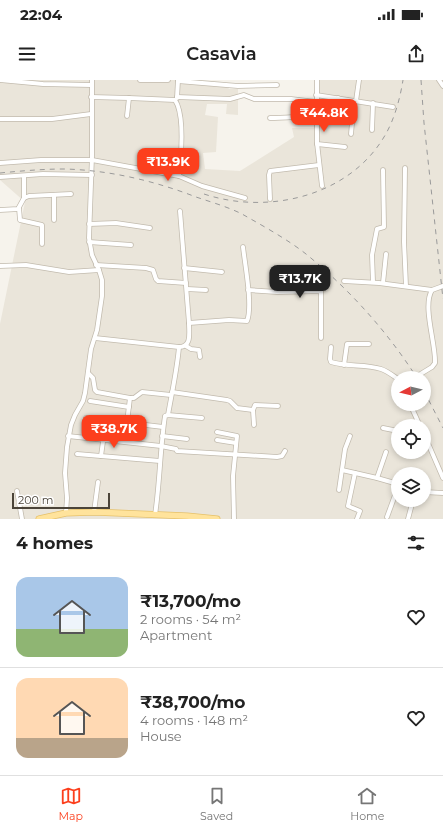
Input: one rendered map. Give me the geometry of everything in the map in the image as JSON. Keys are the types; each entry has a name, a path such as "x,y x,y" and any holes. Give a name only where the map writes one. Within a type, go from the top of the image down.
{"main road":[{"path":"39,519 66,513 85,512 217,519"}],"street":[{"path":"0,80 91,82 92,174 89,242 92,255 102,280 102,296 97,330 91,349 83,400 75,415 68,436 65,461 66,513"},
{"path":"140,80 168,80"},
{"path":"316,80 317,144 322,186"},
{"path":"351,134 358,80"},
{"path":"439,80 443,86"},
{"path":"179,176 182,127 177,102 178,81 232,86 277,85"},
{"path":"177,97 230,99 244,95 254,100 316,102"},
{"path":"316,95 394,107"},
{"path":"91,97 169,99 177,102"},
{"path":"127,116 130,98"},
{"path":"337,118 338,98"},
{"path":"372,130 373,103"},
{"path":"0,119 52,119 91,114"},
{"path":"270,118 316,116"},
{"path":"317,144 345,147"},
{"path":"0,163 41,160 92,162 179,176 202,186 245,198"},
{"path":"270,199 270,171 319,165"},
{"path":"405,168 404,242 406,286"},
{"path":"373,282 373,247 377,230 384,226 383,170"},
{"path":"0,177 39,174 92,174"},
{"path":"24,176 24,198 19,208 20,220 42,224 42,244"},
{"path":"24,198 29,196 71,194"},
{"path":"54,195 54,220"},
{"path":"0,210 16,210 19,208"},
{"path":"180,211 189,323 188,340 186,346"},
{"path":"89,224 116,223 150,228"},
{"path":"89,242 131,245"},
{"path":"189,323 228,320 247,321 249,312 248,290 243,247"},
{"path":"383,283 386,254"},
{"path":"0,266 26,265 69,272 99,270"},
{"path":"96,265 146,268 153,270 158,281 186,283"},
{"path":"184,268 222,272"},
{"path":"344,281 383,283 432,290 443,286"},
{"path":"187,289 206,290"},
{"path":"248,290 277,292 321,291 321,338"},
{"path":"425,371 435,363 429,303 429,296 432,290"},
{"path":"95,338 179,348 186,346 191,349 199,350 200,357"},
{"path":"344,365 346,344 369,344"},
{"path":"331,347 330,361 344,365 373,367 391,375"},
{"path":"155,515 160,481 163,427 165,416 168,415 179,348"},
{"path":"88,373 93,378 96,391 130,398 134,398 142,392 227,400 237,408 253,410"},
{"path":"127,422 130,398"},
{"path":"90,401 129,407"},
{"path":"254,425 253,410 256,404 278,406"},
{"path":"168,415 202,418"},
{"path":"86,418 163,427"},
{"path":"101,456 106,420"},
{"path":"383,428 391,430"},
{"path":"217,432 237,436 234,455 232,489 234,519"},
{"path":"68,436 161,446 176,449 177,451 234,455 277,457 282,456 284,451"},
{"path":"162,436 187,439"},
{"path":"339,490 346,449 350,436"},
{"path":"217,440 236,443"},
{"path":"431,451 443,478"},
{"path":"377,478 386,452"},
{"path":"77,454 160,461"},
{"path":"342,470 391,482"},
{"path":"355,473 348,506 360,511 357,519"},
{"path":"94,512 98,482"},
{"path":"17,491 22,519"},
{"path":"431,492 443,493"},
{"path":"387,517 391,506"},
{"path":"408,519 411,507"},
{"path":"84,519 85,512"}],"shaded area":[{"path":"0,80 184,80 225,83 229,89 238,89 238,115 226,114 227,104 207,104 205,115 218,117 216,152 203,153 205,169 240,171 294,137 292,128 314,128 315,80 443,80 443,519 0,519 0,324 25,202 0,180"}],"railway":[{"path":"204,194 228,200 254,202 279,201 304,196 328,187 350,174 369,158 384,137 396,110 403,80"},
{"path":"421,80 424,123 443,299"},
{"path":"0,173 64,169 115,174 164,186 242,214 299,248 322,267 352,296 380,327 412,371"},
{"path":"431,405 443,428"}]}
